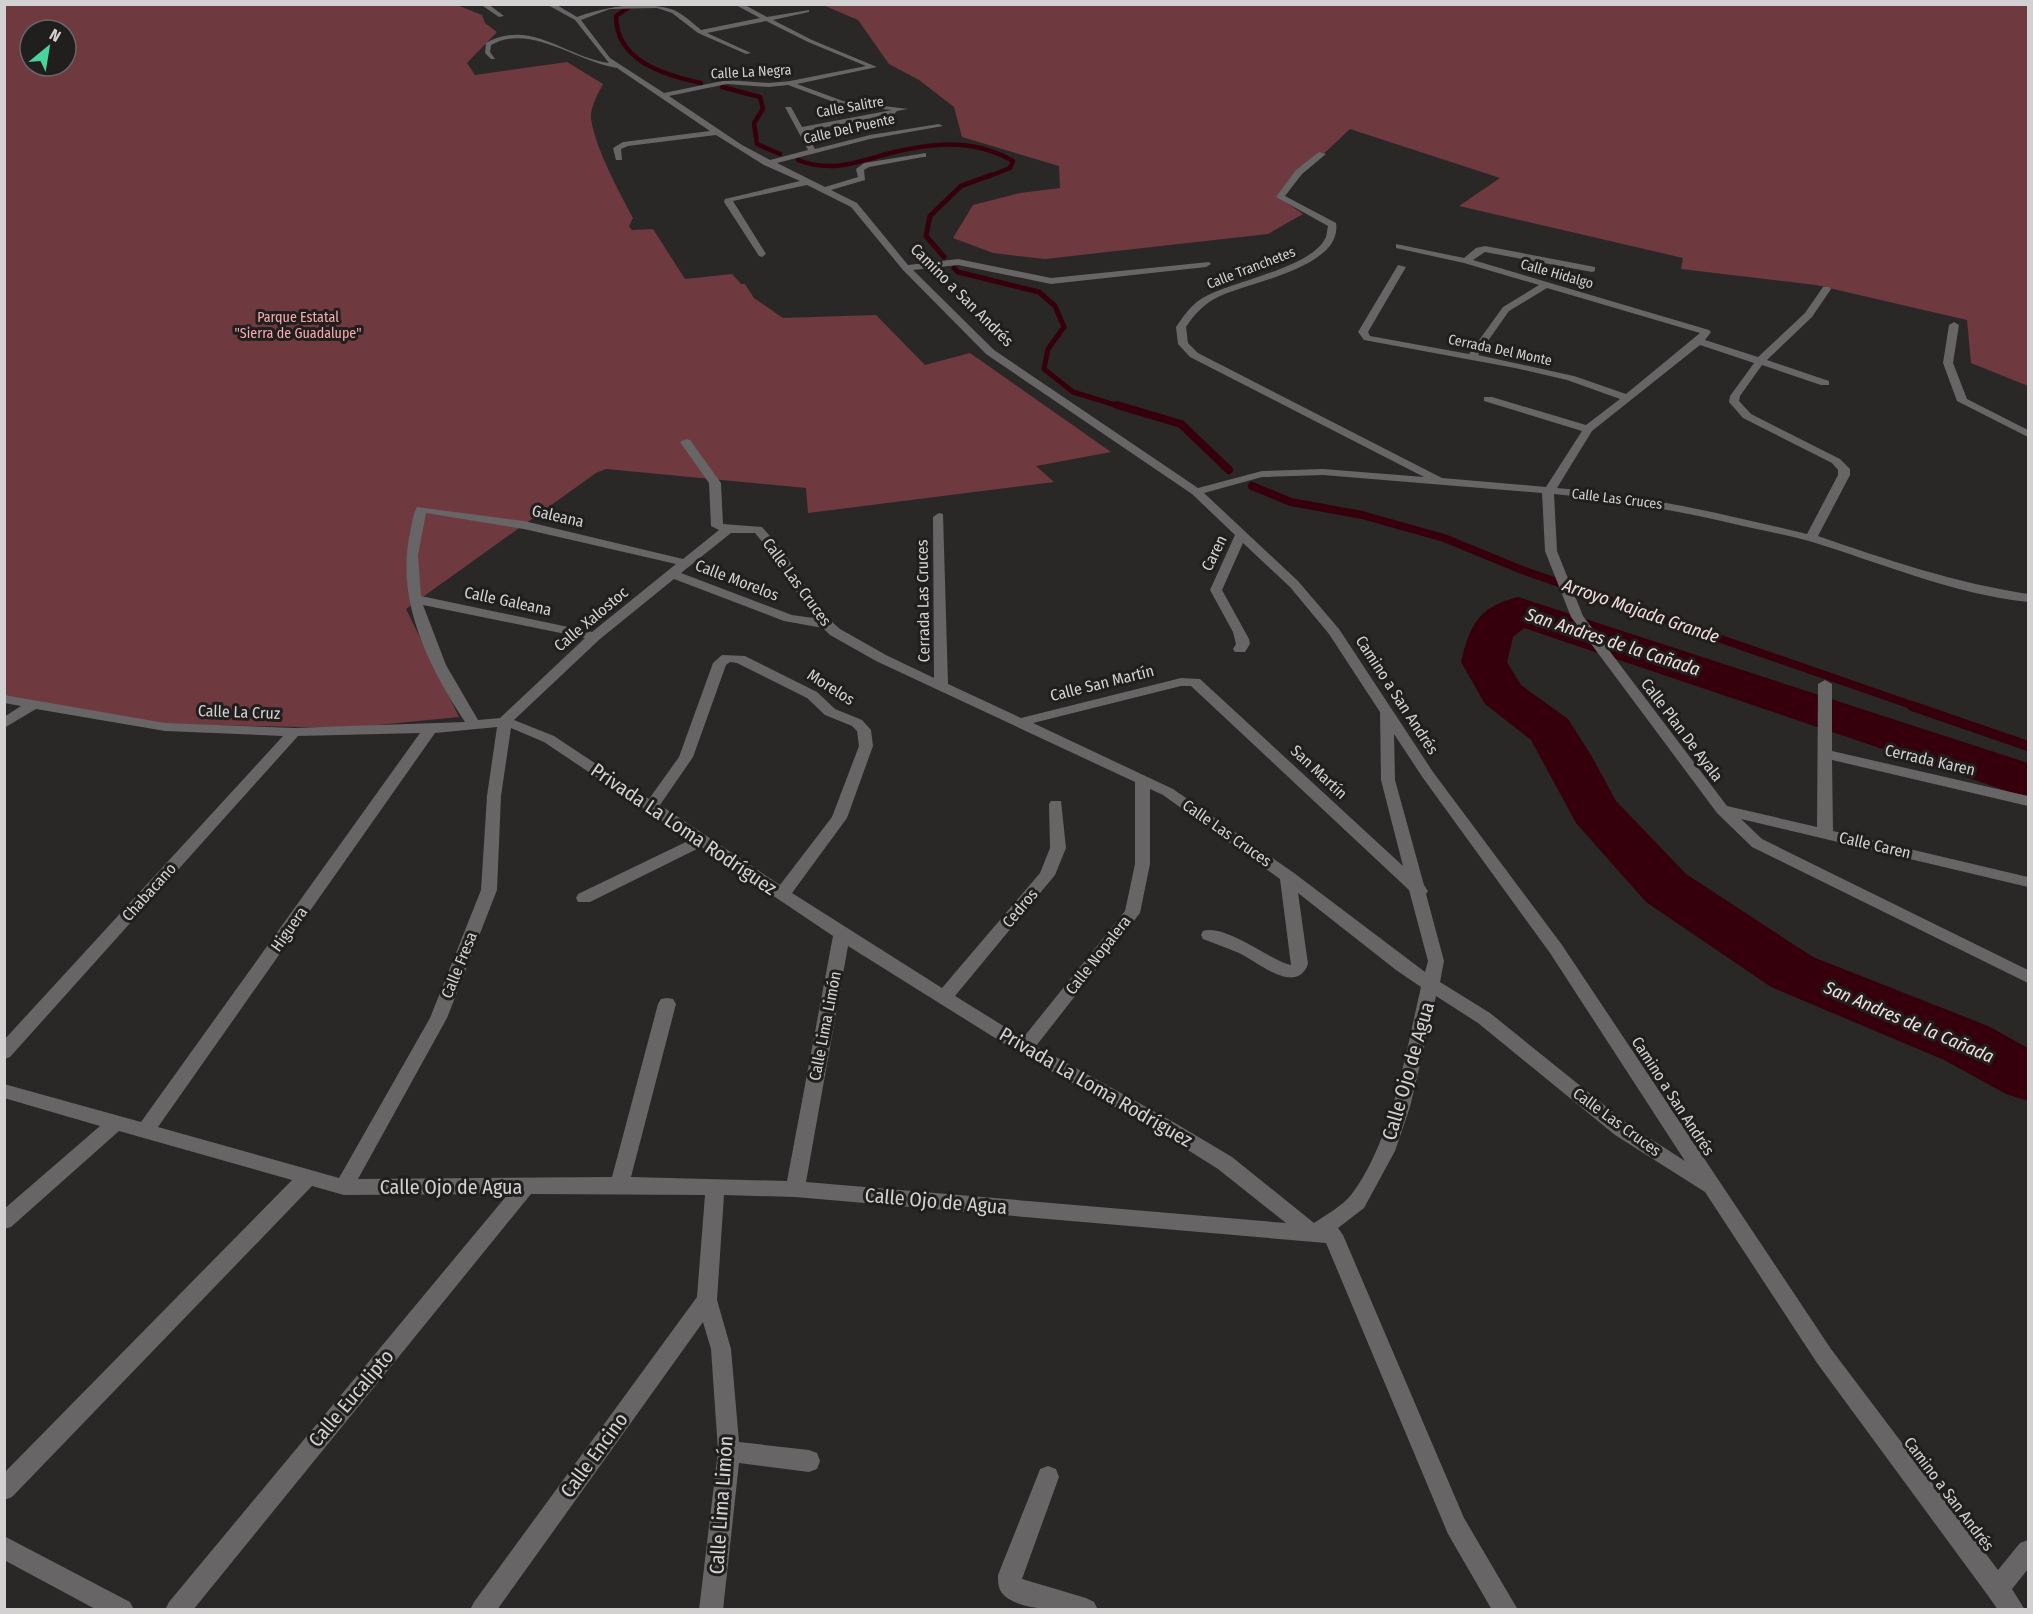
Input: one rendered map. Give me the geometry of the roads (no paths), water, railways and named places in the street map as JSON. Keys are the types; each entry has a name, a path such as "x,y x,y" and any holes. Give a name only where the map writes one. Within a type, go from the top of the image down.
{"street":[{"path":"483,4 501,16"},
{"name":"Camino a San Andrés","path":"549,4 577,20 608,58 618,66 767,163 854,205 906,268 952,316 1004,364 1080,410 1196,492 1294,584 1334,632 1428,775 1557,949 1711,1188 1824,1356 2013,1610"},
{"path":"737,4 766,20"},
{"path":"700,32 807,11 797,4"},
{"path":"577,20 609,7 658,6 674,12 683,22 700,32 748,53"},
{"name":"Calle La Negra","path":"665,95 727,82 769,86 874,68 766,20"},
{"path":"493,58 487,52 488,44 499,35 511,34 534,39 602,65 618,66"},
{"name":"Calle Salitre","path":"790,83 842,103 904,109 799,130"},
{"path":"788,109 812,152"},
{"name":"Calle Del Puente","path":"767,163 870,136 939,126"},
{"path":"619,158 617,148 626,144 719,132"},
{"name":"Calle Tranchetes","path":"1323,154 1299,172 1280,197 1333,225 1326,248 1307,261 1228,289 1203,302 1181,327 1183,344 1194,356 1445,483"},
{"path":"824,190 862,178 860,169 867,165 923,155"},
{"path":"762,254 728,202 729,199 808,182"},
{"name":"Calle Hidalgo","path":"1399,246 1466,261 1546,285 1702,337 1760,361 1825,383"},
{"path":"1466,261 1479,250 1485,249 1592,269"},
{"path":"906,268 958,262 1051,280 1206,264"},
{"name":"Cerrada Del Monte","path":"1401,267 1363,332 1367,338 1472,356 1570,378 1625,397"},
{"path":"1472,356 1506,309 1546,285"},
{"path":"1811,538 1844,475 1844,469 1836,462 1740,412 1734,402 1735,396 1760,361 1809,315 1826,289"},
{"path":"1954,325 1948,363 1962,401 2028,434"},
{"path":"1548,492 1588,429 1702,337"},
{"path":"1488,399 1588,429"},
{"path":"686,442 715,483 717,526 728,529"},
{"name":"Calle Las Cruces","path":"1196,492 1239,478 1286,472 1323,472 1644,500 1811,538 1906,570 2001,594 2028,598"},
{"name":"Calle Plan De Ayala","path":"1548,492 1551,551 1577,617 1722,810 1757,843 2028,977"},
{"name":"Galeana","path":"415,599 412,557 421,509 524,525 686,562"},
{"name":"Cerrada Las Cruces","path":"939,517 941,686"},
{"name":"Calle Las Cruces","path":"728,529 758,530 779,554 825,624 881,658 1168,792 1288,877 1402,966 1484,1018 1622,1130 1711,1188"},
{"name":"Calle Xalostoc","path":"505,721 595,636 728,529"},
{"name":"Caren","path":"1240,649 1243,644 1241,635 1222,607 1216,590 1241,535"},
{"name":"Calle Morelos","path":"673,574 789,618 825,624"},
{"path":"415,599 420,618 459,704 473,723 505,721"},
{"name":"Calle Galeana","path":"415,599 595,636"},
{"name":"Morelos","path":"651,807 686,757 720,663 728,658 740,659 812,695 830,712 857,723 864,730 866,746 839,818 782,894"},
{"name":"Calle San Martín","path":"1021,722 1192,681"},
{"name":"San Martín","path":"1192,681 1420,891"},
{"path":"1825,833 1826,684"},
{"name":"Calle La Cruz","path":"4,699 143,726 294,732 458,728 473,723"},
{"path":"4,724 32,705"},
{"name":"Calle Ojo de Agua","path":"4,1091 344,1187 619,1185 795,1189 1314,1235 1357,1202 1386,1151 1401,1107 1436,962 1420,891 1389,780 1386,711"},
{"name":"Privada La Loma Rodríguez","path":"505,721 521,724 537,731 699,841 842,934 1025,1048 1168,1128 1225,1163 1314,1235 1333,1235 1456,1526 1506,1610"},
{"name":"Calle Fresa","path":"344,1187 438,1018 489,890 494,796 505,721"},
{"name":"Higuera","path":"145,1131 432,727"},
{"name":"Chabacano","path":"4,1052 294,732"},
{"name":"Cerrada Karen","path":"1824,754 2028,801"},
{"name":"Calle Nopalera","path":"1025,1048 1132,913 1137,900 1144,837 1142,778"},
{"name":"Cedros","path":"945,997 1047,875 1058,848 1056,804"},
{"name":"Calle Caren","path":"1722,810 2028,882"},
{"path":"584,898 699,841"},
{"path":"1209,935 1245,950 1283,970 1294,972 1299,969 1288,877"},
{"name":"Calle Lima Limón","path":"795,1189 842,934"},
{"path":"619,1185 667,1004"},
{"path":"4,1221 116,1123"},
{"path":"4,1489 307,1178"},
{"name":"Calle Eucalipto","path":"177,1610 525,1187"},
{"name":"Calle Lima Limón","path":"711,1610 729,1451 721,1349 707,1300 716,1187"},
{"name":"Calle Encino","path":"482,1610 707,1300"},
{"path":"729,1451 809,1461"},
{"path":"1048,1477 1010,1575 1010,1585 1017,1590 1086,1610"},
{"path":"4,1547 122,1610"},
{"path":"1997,1589 2028,1551"}],"waterway":[{"name":"Arroyo Majada Grande","path":"628,8 616,16 618,31 624,44 633,55 658,70 701,83"},
{"name":"Arroyo Majada Grande","path":"722,87 760,97 763,109 754,123 757,144 780,154"},
{"name":"Arroyo Majada Grande","path":"798,160 820,166 840,165 916,148 949,144 981,148 1013,161 1010,168 987,177"},
{"name":"Arroyo Majada Grande","path":"944,257 926,236 930,216 961,186 991,175"},
{"name":"Arroyo Majada Grande","path":"954,268 958,272 1039,292 1055,306 1064,327 1048,349 1044,369 1073,392 1122,407"},
{"name":"Arroyo Majada Grande","path":"1117,405 1181,424 1229,470"},
{"name":"Arroyo Majada Grande","path":"1252,486 1291,502 1362,515 1444,538 1522,570 1917,707"},
{"name":"San Andres de la Cañada","path":"2028,781 1518,611 1491,631 1484,662 1502,694 1550,730 1566,755 1595,811 1666,888 1792,972 1966,1043 2028,1077"},
{"name":"Arroyo Majada Grande","path":"1912,706 2028,746"}],"park label":[{"name":"Parque Estatal \"Sierra de Guadalupe\"","path":"298,326"}]}
